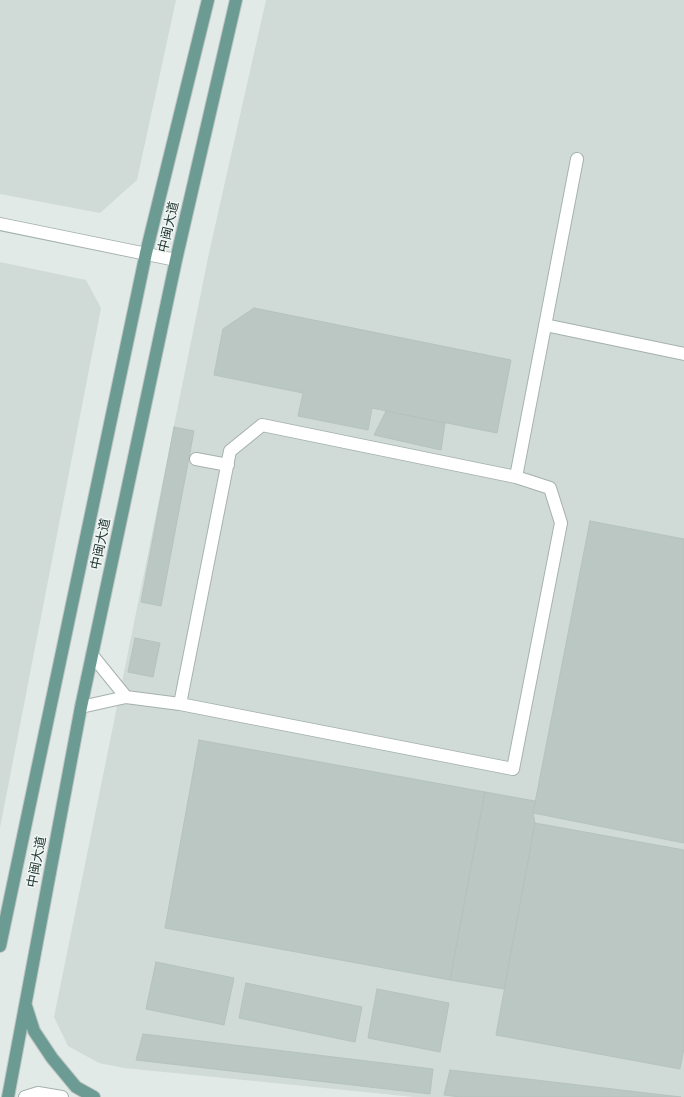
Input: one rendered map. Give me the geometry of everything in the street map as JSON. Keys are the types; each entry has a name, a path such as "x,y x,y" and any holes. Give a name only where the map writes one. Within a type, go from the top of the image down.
{"main road":[{"name":"中闽大道","path":"0,946 146,253 208,0"},
{"name":"中闽大道","path":"8,1097 81,707 176,260 236,0"},
{"path":"25,1004 34,1031 52,1058 76,1087 94,1097"}],"street":[{"path":"516,477 577,159"},
{"path":"0,224 176,260"},
{"path":"545,325 684,354"},
{"path":"81,707 126,697 180,704 513,770 560,523 550,488 516,477 262,425 230,451 180,704"},
{"path":"196,458 228,465"},
{"path":"92,655 126,697"},
{"path":"25,1097 38,1093 62,1097"}],"shaded area":[{"path":"0,0 176,0 137,180 100,213 0,194"},
{"path":"266,0 684,0 684,1097 414,1097 124,1068 99,1063 68,1046 54,1017 209,253"},
{"path":"0,262 86,280 101,308 0,828"}],"building":[{"path":"254,308 511,360 497,433 372,408 368,430 298,416 303,393 214,375 223,329"},
{"path":"386,411 445,423 441,450 374,435"},
{"path":"174,427 194,431 161,606 141,602"},
{"path":"590,521 684,539 684,843 533,813"},
{"path":"135,638 160,643 153,677 128,672"},
{"path":"199,740 485,792 450,980 165,928"},
{"path":"485,792 535,801 533,813 535,823 504,989 450,980"},
{"path":"535,823 684,850 684,1048 680,1069 496,1035"},
{"path":"156,962 234,978 224,1025 146,1009"},
{"path":"246,983 362,1007 355,1042 239,1018"},
{"path":"377,989 449,1003 440,1052 368,1038"},
{"path":"143,1034 433,1069 430,1094 136,1060"},
{"path":"450,1070 681,1097 460,1097 444,1095"}]}
